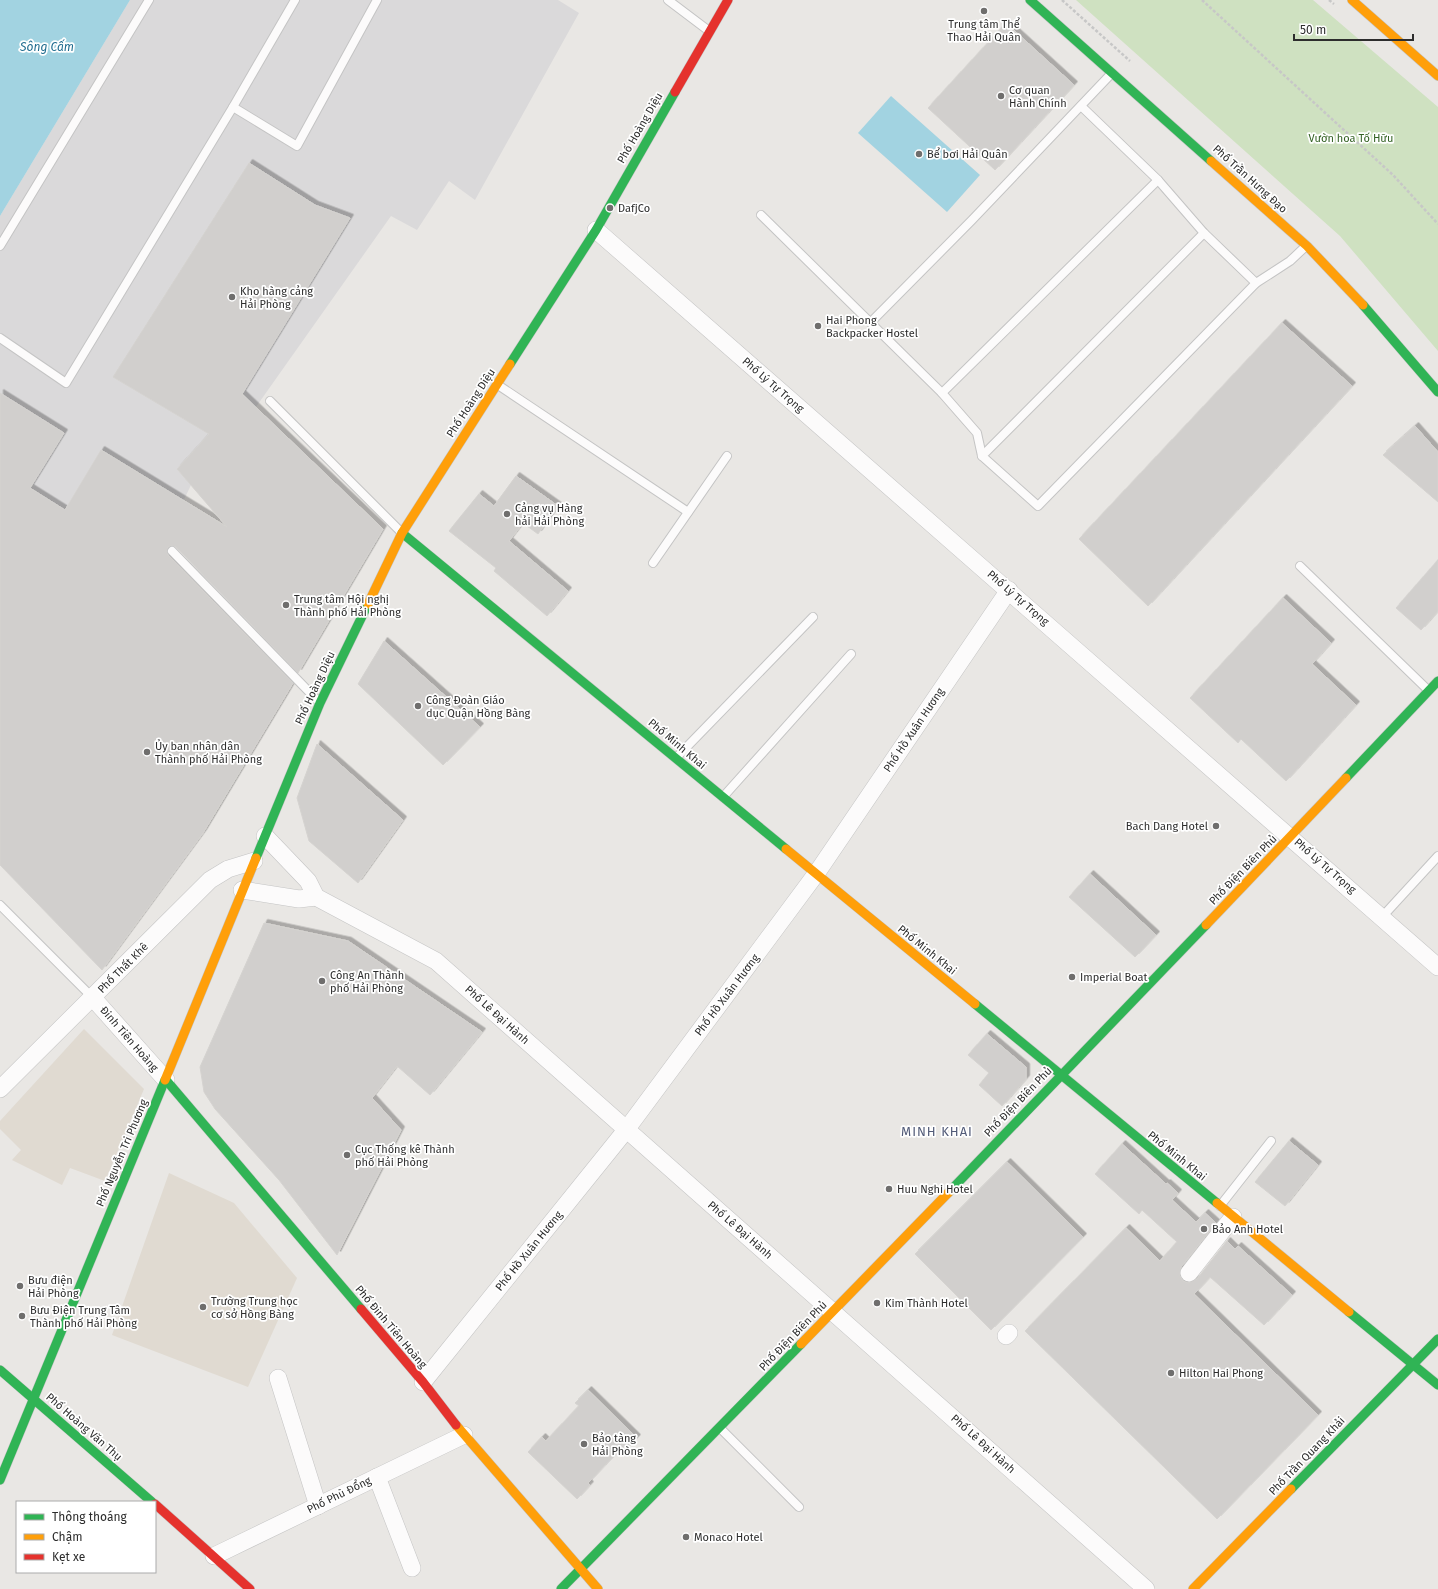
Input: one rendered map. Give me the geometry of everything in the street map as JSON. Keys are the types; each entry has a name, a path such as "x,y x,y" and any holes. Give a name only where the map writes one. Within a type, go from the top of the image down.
{"main road":[{"name":"Phố Hoàng Diệu","path":"265,836 320,703 402,532 596,230 728,0"},
{"name":"Phố Trần Hưng Đạo","path":"1030,0 1113,72 1307,246 1370,312 1438,392"},
{"path":"1352,0 1438,76"},
{"name":"Phố Minh Khai","path":"402,532 723,798 1438,1385"},
{"name":"Phố Điện Biên Phủ","path":"561,1589 834,1312 1060,1075 1291,837 1438,681"},
{"name":"Phố Nguyễn Tri Phương","path":"0,1480 166,1080 265,836"},
{"name":"Phố Đinh Tiên Hoàng","path":"166,1080 423,1382 464,1435 598,1589"},
{"name":"Phố Trần Quang Khải","path":"1193,1589 1438,1339"},
{"name":"Phố Hoàng Văn Thụ","path":"0,1370 151,1501"},
{"path":"156,1505 250,1589"}],"street":[{"name":"Phố Lý Tự Trọng","path":"596,230 1382,916 1438,967"},
{"name":"Phố Hồ Xuân Hương","path":"423,1382 626,1130 816,874 1009,590"},
{"path":"242,890 299,899 316,897 308,881 265,836"},
{"name":"Phố Thất Khê","path":"0,1089 210,880 228,869 254,861"},
{"name":"Phố Lê Đại Hành","path":"316,897 436,961 1146,1589"},
{"name":"Đinh Tiên Hoàng","path":"93,998 166,1080"},
{"path":"1188,1272 1233,1217"},
{"path":"278,1378 318,1506"},
{"name":"Phố Phù Đổng","path":"214,1556 464,1435"},
{"path":"377,1477 412,1568"}],"lane":[{"path":"0,246 148,0"},
{"path":"0,338 66,383 233,107 295,0"},
{"path":"233,107 297,146 377,0"},
{"path":"668,0 710,31"},
{"path":"872,322 1113,72"},
{"path":"1081,106 1158,180 1204,233 1256,283"},
{"path":"942,393 1158,180"},
{"path":"761,215 872,322 942,393 977,433 982,456 1038,506 1256,283 1290,261 1307,246"},
{"path":"982,456 1204,233"},
{"path":"497,384 688,512"},
{"path":"270,401 402,532"},
{"path":"653,563 727,456"},
{"path":"172,551 320,703"},
{"path":"1300,566 1429,691"},
{"path":"676,759 813,617"},
{"path":"723,798 851,654"},
{"path":"1382,916 1438,856"},
{"path":"0,905 93,998"},
{"path":"1219,1206 1270,1141"},
{"path":"720,1428 799,1507"}],"path":[{"path":"1202,0 1393,175 1438,224"}],"shaded area":[{"path":"130,0 558,0 579,13 475,200 449,181 417,230 391,216 222,455 204,440 177,469 191,485 165,539 0,800 0,216"},
{"path":"84,1029 144,1089 105,1181 70,1168 62,1185 12,1160 21,1150 0,1129 0,1121"},
{"name":"Trường Trung học cơ sở Hồng Bàng","path":"169,1173 234,1203 297,1278 248,1387 112,1335"}],"green space":[{"name":"Vườn hoa Tố Hữu","path":"1076,0 1313,0 1438,107 1438,351 1340,236"}],"water":[{"name":"Sông Cấm","path":"0,0 130,0 0,216"},
{"name":"Bể bơi Hải Quân","path":"891,96 980,175 947,212 858,133"}],"building":[{"name":"Cơ quan Hành Chính","path":"1006,23 1074,85 995,170 928,108"},
{"path":"249,163 315,205 350,218 242,394 383,529 298,673 176,547 168,547 168,555 293,683 203,833 102,970 0,865 0,393 64,433 30,488 65,510 101,450 227,527 177,469 209,434 113,377"},
{"path":"1282,323 1352,386 1148,606 1079,539"},
{"path":"1415,426 1438,452 1438,502 1383,455"},
{"name":"Cảng vụ Hàng hải Hải Phòng","path":"516,476 558,506 538,534 523,523 509,541 568,591 547,616 494,571 496,568 449,531 479,494 494,506"},
{"path":"1438,560 1438,611 1421,630 1396,608"},
{"path":"1283,598 1331,643 1312,664 1356,705 1286,781 1241,739 1238,743 1190,698"},
{"name":"Công Đoàn Giáo dục Quận Hồng Bàng","path":"384,641 480,727 443,765 358,684"},
{"path":"317,744 403,820 358,883 309,841 297,798"},
{"path":"1090,874 1156,935 1135,957 1069,897"},
{"path":"264,923 348,941 482,1032 430,1095 397,1066 372,1098 401,1130 337,1255 279,1180 215,1109 204,1092 200,1067"},
{"path":"987,1034 1026,1067 1026,1079 1002,1106 979,1085 989,1073 968,1055"},
{"path":"1289,1141 1318,1165 1285,1206 1255,1182"},
{"name":"Hilton Hai Phong","path":"1122,1144 1178,1193 1172,1200 1196,1222 1205,1213 1216,1223 1181,1267 1180,1276 1183,1281 1188,1283 1197,1279 1227,1241 1235,1249 1238,1246 1292,1295 1264,1325 1210,1277 1194,1294 1318,1415 1217,1519 1025,1331 1126,1228 1160,1261 1177,1242 1142,1210 1139,1214 1095,1174"},
{"path":"1007,1162 1083,1237 991,1330 915,1254"},
{"name":"Bảo tàng Hải Phòng","path":"588,1390 637,1438 625,1450 622,1447 588,1483 590,1485 577,1499 528,1452 542,1437 546,1441 579,1406 575,1403"}],"traffic: fast":[{"path":"1030,0 1211,161"},
{"path":"510,364 596,230 675,92"},
{"path":"1363,305 1438,392"},
{"path":"402,533 786,849"},
{"path":"256,858 320,703 368,604"},
{"path":"1346,778 1438,681"},
{"path":"949,1192 1206,925"},
{"path":"975,1004 1217,1203"},
{"path":"0,1480 165,1080"},
{"path":"166,1080 361,1309"},
{"path":"1349,1312 1438,1385"},
{"path":"1291,1489 1438,1339"},
{"path":"561,1589 801,1344"},
{"path":"0,1370 151,1501"}],"traffic: slow":[{"path":"1352,0 1438,76"},
{"path":"1211,161 1307,246 1363,305"},
{"path":"368,604 402,533 510,364"},
{"path":"1206,925 1346,778"},
{"path":"786,849 975,1004"},
{"path":"165,1080 256,858"},
{"path":"801,1344 949,1192"},
{"path":"1217,1203 1349,1312"},
{"path":"456,1425 598,1589"},
{"path":"1193,1589 1291,1489"}],"traffic: jam":[{"path":"675,92 728,0"},
{"path":"361,1309 423,1382 456,1425"},
{"path":"156,1505 250,1589"}],"place":[{"name":"Trung tâm Thể Thao Hải Quân","path":"984,11"},
{"name":"Cơ quan Hành Chính","path":"1001,96"},
{"name":"Bể bơi Hải Quân","path":"919,154"},
{"name":"DafjCo","path":"610,208"},
{"name":"Kho hàng cảng Hải Phòng","path":"232,297"},
{"name":"Hai Phong Backpacker Hostel","path":"818,326"},
{"name":"Cảng vụ Hàng hải Hải Phòng","path":"507,514"},
{"name":"Trung tâm Hội nghị Thành phố Hải Phòng","path":"286,605"},
{"name":"Công Đoàn Giáo dục Quận Hồng Bàng","path":"418,706"},
{"name":"Ủy ban nhân dân Thành phố Hải Phòng","path":"147,752"},
{"name":"Bach Dang Hotel","path":"1216,826"},
{"name":"Imperial Boat","path":"1072,977"},
{"name":"Công An Thành phố Hải Phòng","path":"322,981"},
{"name":"Cục Thống kê Thành phố Hải Phòng","path":"347,1155"},
{"name":"Huu Nghi Hotel","path":"889,1189"},
{"name":"Bảo Anh Hotel","path":"1204,1229"},
{"name":"Bưu điện Hải Phòng","path":"20,1286"},
{"name":"Kim Thành Hotel","path":"877,1303"},
{"name":"Trường Trung học cơ sở Hồng Bàng","path":"203,1307"},
{"name":"Bưu Điện Trung Tâm Thành phố Hải Phòng","path":"22,1316"},
{"name":"Hilton Hai Phong","path":"1171,1373"},
{"name":"Bảo tàng Hải Phòng","path":"584,1444"},
{"name":"Monaco Hotel","path":"686,1537"}],"district":[{"name":"MINH KHAI","path":"937,1131"}]}
